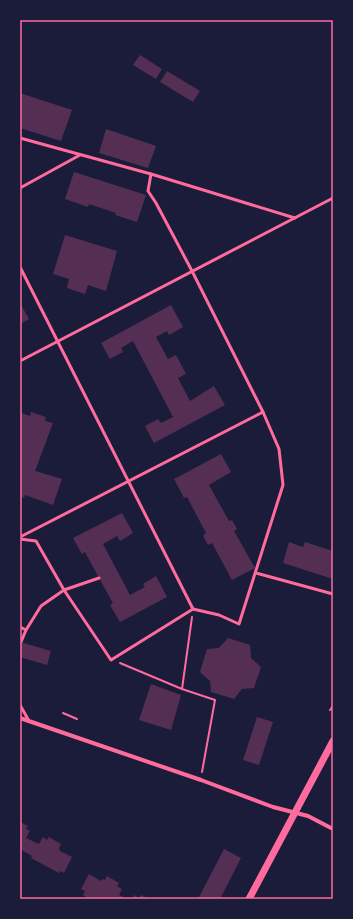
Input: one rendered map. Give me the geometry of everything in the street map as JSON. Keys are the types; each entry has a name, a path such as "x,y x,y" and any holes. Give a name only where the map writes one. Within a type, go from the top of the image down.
{"street":[{"path":"20,718 201,780 273,807 308,816 333,829"},
{"path":"249,899 333,741"}],"lane":[{"path":"20,138 151,174 295,218"},
{"path":"20,188 80,155"},
{"path":"20,538 36,541 64,590 112,660 193,609 219,615 239,624 283,485 279,450 263,412 192,271 156,203 148,191 151,174"},
{"path":"20,361 333,198"},
{"path":"20,267 193,609"},
{"path":"20,538 128,480 263,412"},
{"path":"256,573 333,594"},
{"path":"21,642 26,630 41,606 64,590 99,578"},
{"path":"20,627 26,630"},
{"path":"20,705 29,721"}],"path":[{"path":"182,690 193,609"},
{"path":"112,660 182,690 215,700 201,780"},
{"path":"330,710 333,706"},
{"path":"63,713 77,719"}],"building":[{"path":"140,55 162,69 156,79 133,65"},
{"path":"167,71 200,91 193,102 160,82"},
{"path":"20,93 72,110 61,141 20,128"},
{"path":"106,129 156,146 148,168 99,153"},
{"path":"74,172 146,195 137,222 89,204 88,207 65,199"},
{"path":"65,235 117,251 106,291 88,285 85,294 67,288 69,279 53,274"},
{"path":"20,303 29,319 20,324"},
{"path":"171,305 183,327 169,335 167,331 156,337 168,359 176,355 186,374 178,378 190,401 214,386 225,405 154,443 145,426 158,419 161,423 173,417 133,341 121,348 123,352 110,359 101,343"},
{"path":"31,412 46,417 45,421 53,423 35,471 62,479 53,505 25,495 24,498 20,496 20,416 21,413 30,416"},
{"path":"221,454 231,472 209,485 229,521 232,520 237,529 234,531 255,568 232,580 212,543 208,545 203,536 206,533 187,497 184,498 174,479"},
{"path":"122,513 133,533 120,541 117,536 103,544 130,595 145,587 143,584 156,576 167,597 120,622 110,605 113,603 85,552 82,554 73,538"},
{"path":"289,542 303,547 305,542 333,551 333,579 283,563"},
{"path":"228,638 250,645 251,658 261,667 254,688 242,689 234,699 211,692 210,681 200,672 207,649 219,648"},
{"path":"20,642 51,651 47,665 20,657"},
{"path":"151,684 181,695 171,730 139,720"},
{"path":"257,717 273,722 259,765 243,760"},
{"path":"20,822 28,826 26,829 30,831 26,838 39,844 43,837 47,840 49,837 61,844 59,848 60,851 72,857 64,873 60,871 59,873 31,858 32,856 20,849"},
{"path":"224,849 241,858 220,899 198,899"},
{"path":"89,874 101,881 103,879 105,880 107,876 119,883 117,886 122,889 119,895 127,899 94,899 90,897 89,899 83,895 85,891 81,889"},
{"path":"134,895 139,898 141,895 149,899 132,899"}]}
